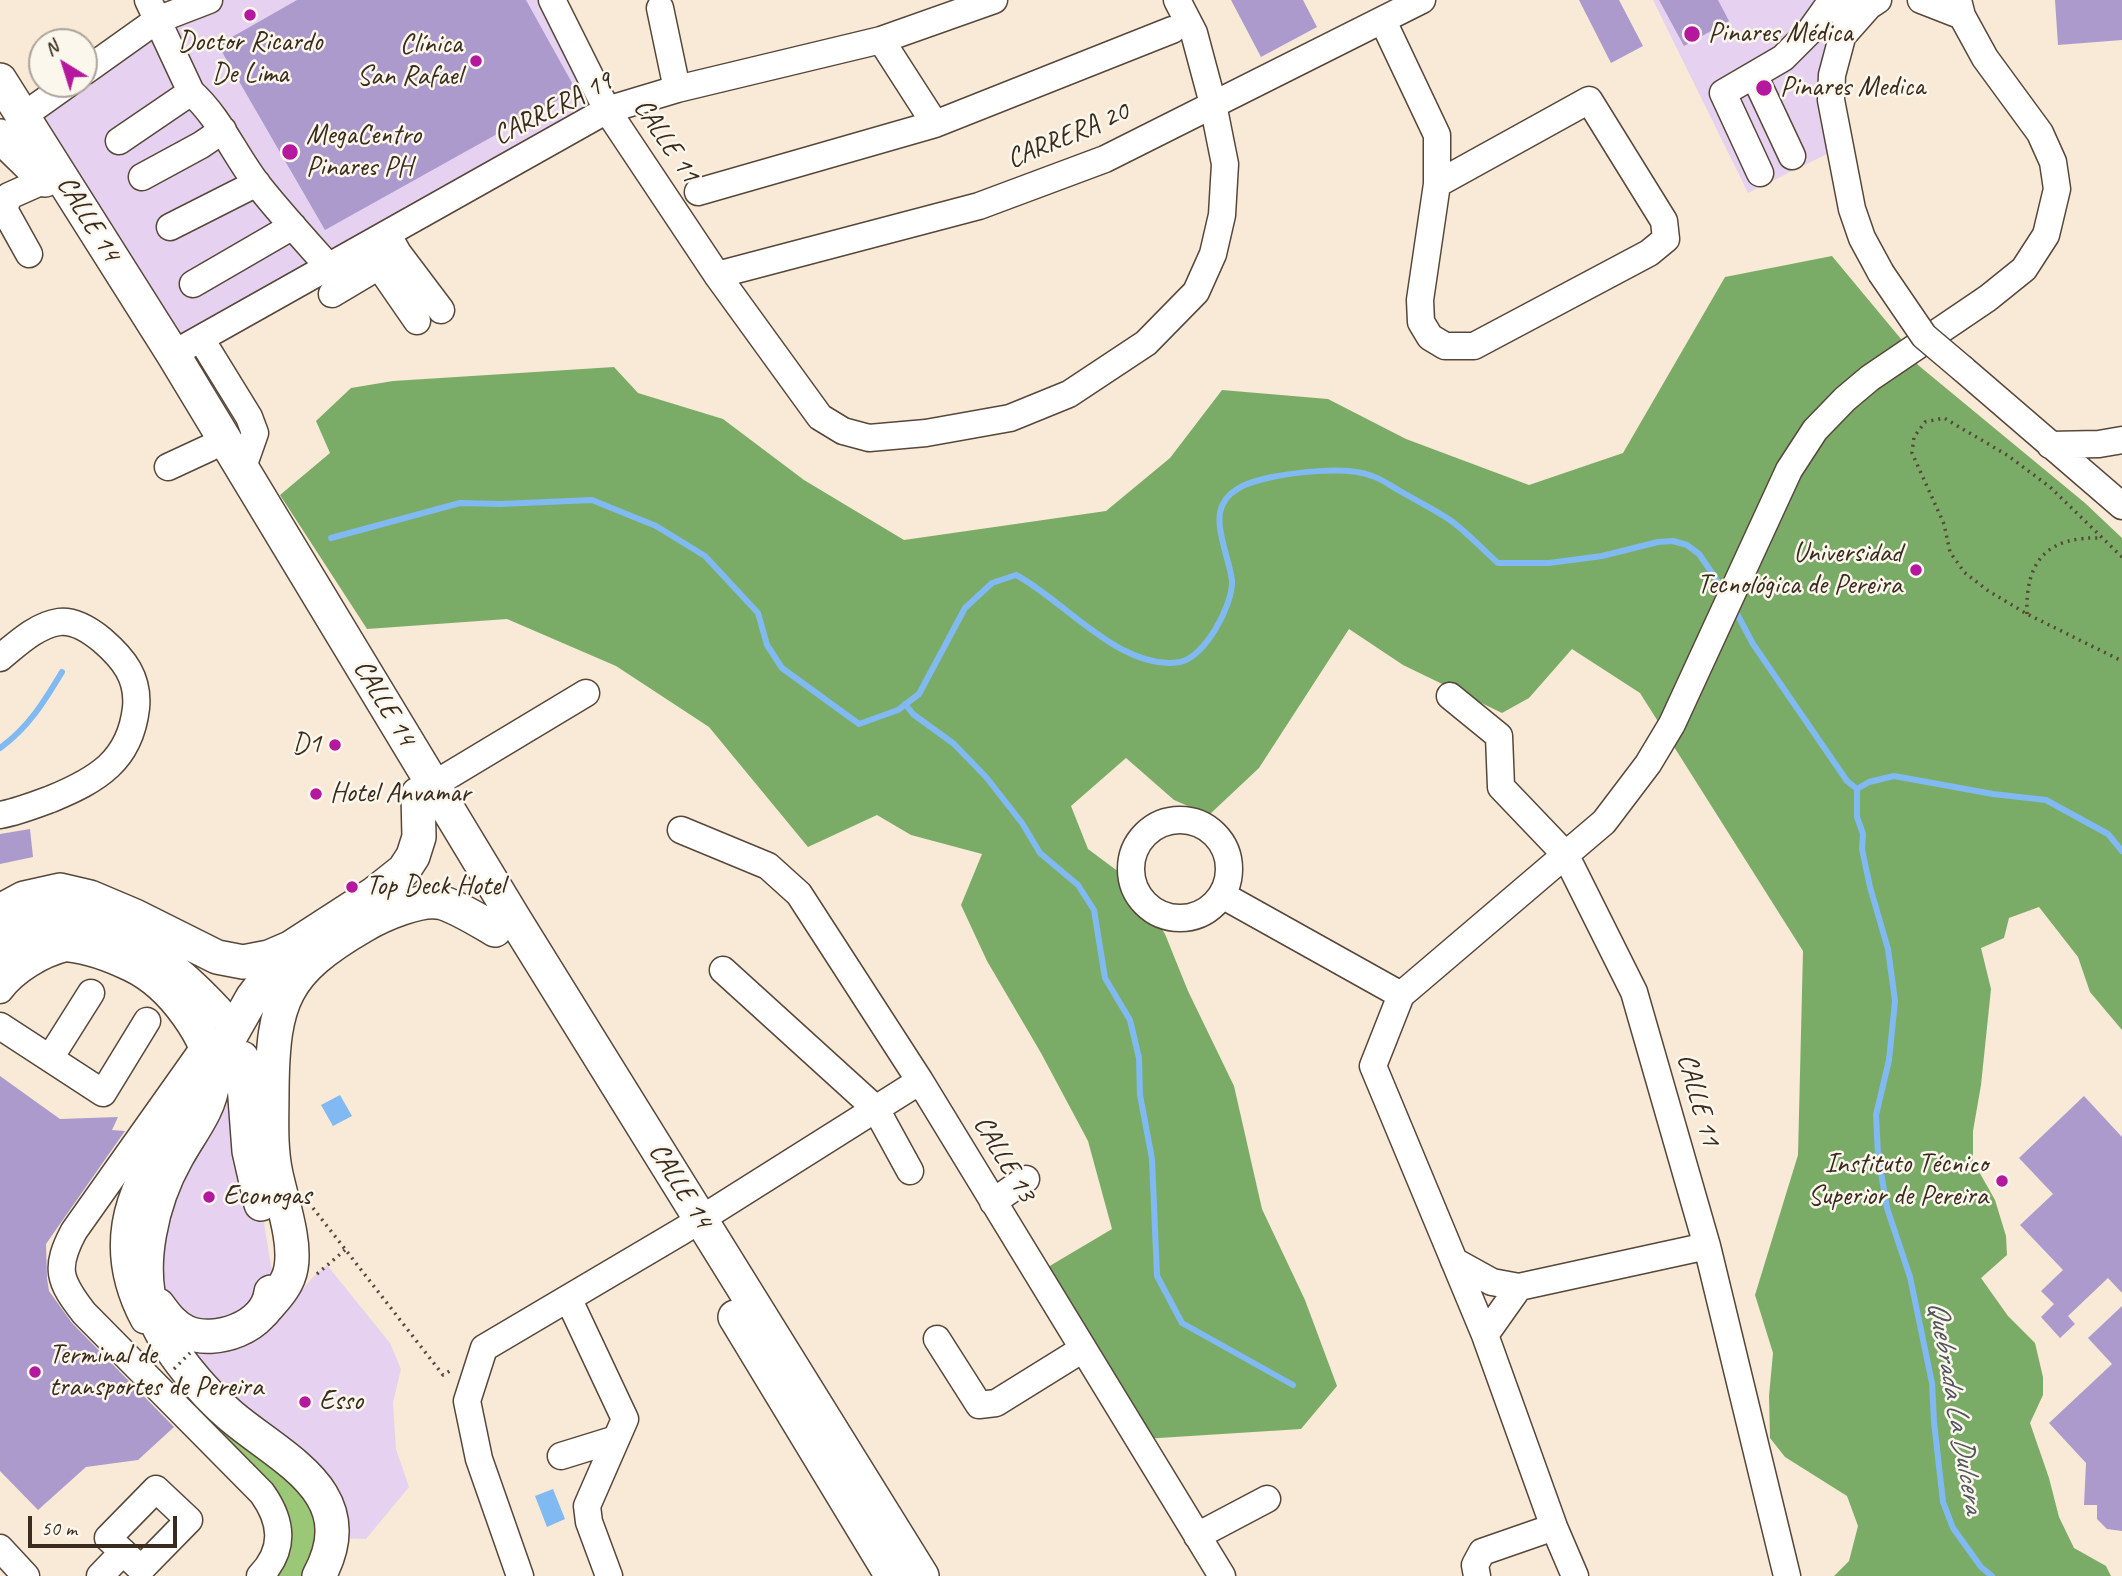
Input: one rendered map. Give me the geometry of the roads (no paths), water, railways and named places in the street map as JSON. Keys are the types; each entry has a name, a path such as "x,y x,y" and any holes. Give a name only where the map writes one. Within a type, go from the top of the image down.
{"main road":[{"path":"0,63 8,121"},
{"name":"CALLE 14","path":"0,80 8,121 209,449 426,790"},
{"name":"CALLE 14","path":"8,121 187,346 243,470 426,790 691,1225 892,1576"},
{"path":"0,911 24,898 60,890 101,902 217,957 243,962 269,957 290,948 375,893 404,870 413,856 419,837 426,790"},
{"path":"440,902 453,891 466,859"},
{"name":"CALLE 14","path":"466,859 495,930 922,1576"},
{"path":"150,1295 178,1328 201,1337 239,1330 263,1312 284,1286 291,1270 292,1251 275,1170 272,1138 272,1055 275,1023 285,994 298,974 340,939 382,915 408,906 440,902 495,930"},
{"path":"0,927 49,919 76,920 100,928 155,954 187,980 217,1012"},
{"path":"0,954 49,943 76,945 141,969 174,996 220,1057 249,1152 267,1231 273,1278 270,1298 263,1312"},
{"path":"290,948 252,998 220,1057 206,1106 160,1189 149,1241 147,1271 153,1314 161,1330 205,1391 232,1416 298,1465 321,1493 327,1507 332,1538 319,1576"}],"street":[{"path":"98,59 153,10 209,0"},
{"name":"CALLE 11","path":"552,0 607,110 718,275 820,417 843,431 869,438 915,434 1010,418 1069,394 1146,343 1196,292 1213,254 1222,215 1225,164 1213,104 1194,33 1177,0"},
{"name":"CARRERA 19","path":"187,346 329,267 388,251 607,110 677,89 881,40 994,0"},
{"name":"CARRERA 20","path":"718,275 979,206 1105,159 1422,0"},
{"path":"1760,173 1723,93 1783,58 1810,31 1832,0"},
{"path":"1852,0 1832,75 1831,100 1852,209 1862,238 1881,273 1924,336 2122,506"},
{"path":"1844,33 1878,0"},
{"path":"1575,1576 1554,1527 1485,1335 1373,1066 1401,995 1604,822 1648,764 1672,724 1789,470 1815,430 1870,378 1988,298 2024,269 2046,235 2057,189 2053,162 2040,133 1985,58 1960,8 1921,0"},
{"path":"660,8 677,89"},
{"path":"153,10 191,92 223,130 257,183 329,267"},
{"path":"1383,21 1437,135 1437,184 1420,300 1420,322 1430,337 1445,346 1474,346 1649,253 1666,239 1664,221 1589,100 1437,184"},
{"path":"698,192 935,124 1172,30"},
{"path":"881,40 935,124"},
{"path":"1754,75 1792,156"},
{"path":"119,141 191,92"},
{"path":"8,121 45,98"},
{"path":"142,177 223,130"},
{"path":"29,254 4,209 9,196 45,180"},
{"path":"170,227 257,183"},
{"path":"193,284 293,226"},
{"path":"332,295 388,251"},
{"path":"388,251 441,310"},
{"path":"388,251 416,321"},
{"path":"2049,445 2099,444 2122,440"},
{"path":"168,467 209,449"},
{"path":"0,658 47,626 60,622 72,623 92,632 113,650 133,675 137,695 132,733 123,752 96,778 42,803 0,815"},
{"path":"426,790 586,693"},
{"name":"CALLE 11","path":"1450,696 1499,736 1501,787 1565,854 1634,992 1707,1246 1787,1576"},
{"name":"CALLE 13","path":"681,830 768,866 799,894 920,1081 1222,1576"},
{"path":"1222,895 1401,995"},
{"path":"0,990 22,970 41,958 76,945"},
{"path":"723,970 876,1109 909,1171"},
{"path":"50,1058 91,993"},
{"path":"0,1026 103,1093 147,1021"},
{"path":"186,1366 155,1335 143,1318 128,1279 123,1258 123,1237 127,1212 141,1175 220,1057"},
{"path":"220,1057 74,1231 60,1266 63,1282 84,1313 262,1493 274,1509 279,1539 275,1555 260,1576"},
{"path":"520,1576 479,1459 467,1401 484,1348 569,1300 920,1081"},
{"path":"993,1202 1026,1179"},
{"path":"1454,1261 1492,1282 1518,1287 1707,1246"},
{"path":"1485,1335 1518,1287"},
{"path":"569,1300 625,1419 587,1506 589,1522 609,1576"},
{"path":"937,1339 979,1405 996,1403 1083,1349"},
{"path":"561,1457 614,1443"},
{"path":"614,1443 623,1473"},
{"path":"1197,1536 1267,1499"},
{"path":"1477,1576 1475,1565 1482,1552 1554,1527"},
{"path":"0,1548 26,1576"},
{"path":"100,1576 123,1552"}],"water":[{"path":"340,1095 352,1116 333,1126 321,1105"},
{"path":"553,1489 565,1519 547,1527 535,1496"}],"waterway":[{"name":"Quebrada La Dulcera","path":"331,538 460,503 592,500 656,526 705,556 758,613 767,645 782,668 859,724 898,710 919,694 965,608 992,583 1016,575 1094,632 1136,656 1158,662 1180,662 1189,658 1199,651 1216,629 1231,591 1231,572 1219,521 1223,504 1232,493 1244,485 1283,475 1350,471 1376,477 1450,520 1498,563 1549,563 1602,556 1658,542 1673,541 1687,545 1699,554 1725,592"},
{"name":"Quebrada La Dulcera","path":"1734,608 1753,644 1847,781 1857,789 1857,817 1863,834 1862,849 1888,949 1895,1001 1889,1060 1876,1115 1878,1155 1887,1208 1910,1277 1932,1383 1943,1502 1953,1528 1981,1567 1992,1576"},
{"name":"Quebrada La Dulcera","path":"0,748 27,723 62,672"},
{"path":"905,704 913,714 954,744 986,777 1022,823 1040,853 1078,885 1094,910 1105,978 1130,1020 1139,1058 1140,1095 1152,1159 1157,1276 1182,1323 1293,1385"},
{"path":"1857,789 1869,782 1894,776 1993,794 2046,800 2108,834 2122,851"}],"place":[{"name":"Doctor Ricardo De Lima","path":"250,15"},
{"name":"Pinares Médica","path":"1692,34"},
{"name":"Clínica San Rafael","path":"476,61"},
{"name":"Pinares Medica","path":"1764,88"},
{"name":"MegaCentro Pinares PH","path":"290,152"},
{"name":"Universidad Tecnológica de Pereira","path":"1916,570"},
{"name":"D1","path":"335,745"},
{"name":"Hotel Anvamar","path":"316,794"},
{"name":"Top Deck Hotel","path":"352,887"},
{"name":"Instituto Técnico Superior de Pereira","path":"2002,1181"},
{"name":"Econogas","path":"209,1197"},
{"name":"Terminal de transportes de Pereira","path":"35,1372"},
{"name":"Esso","path":"305,1402"}]}
